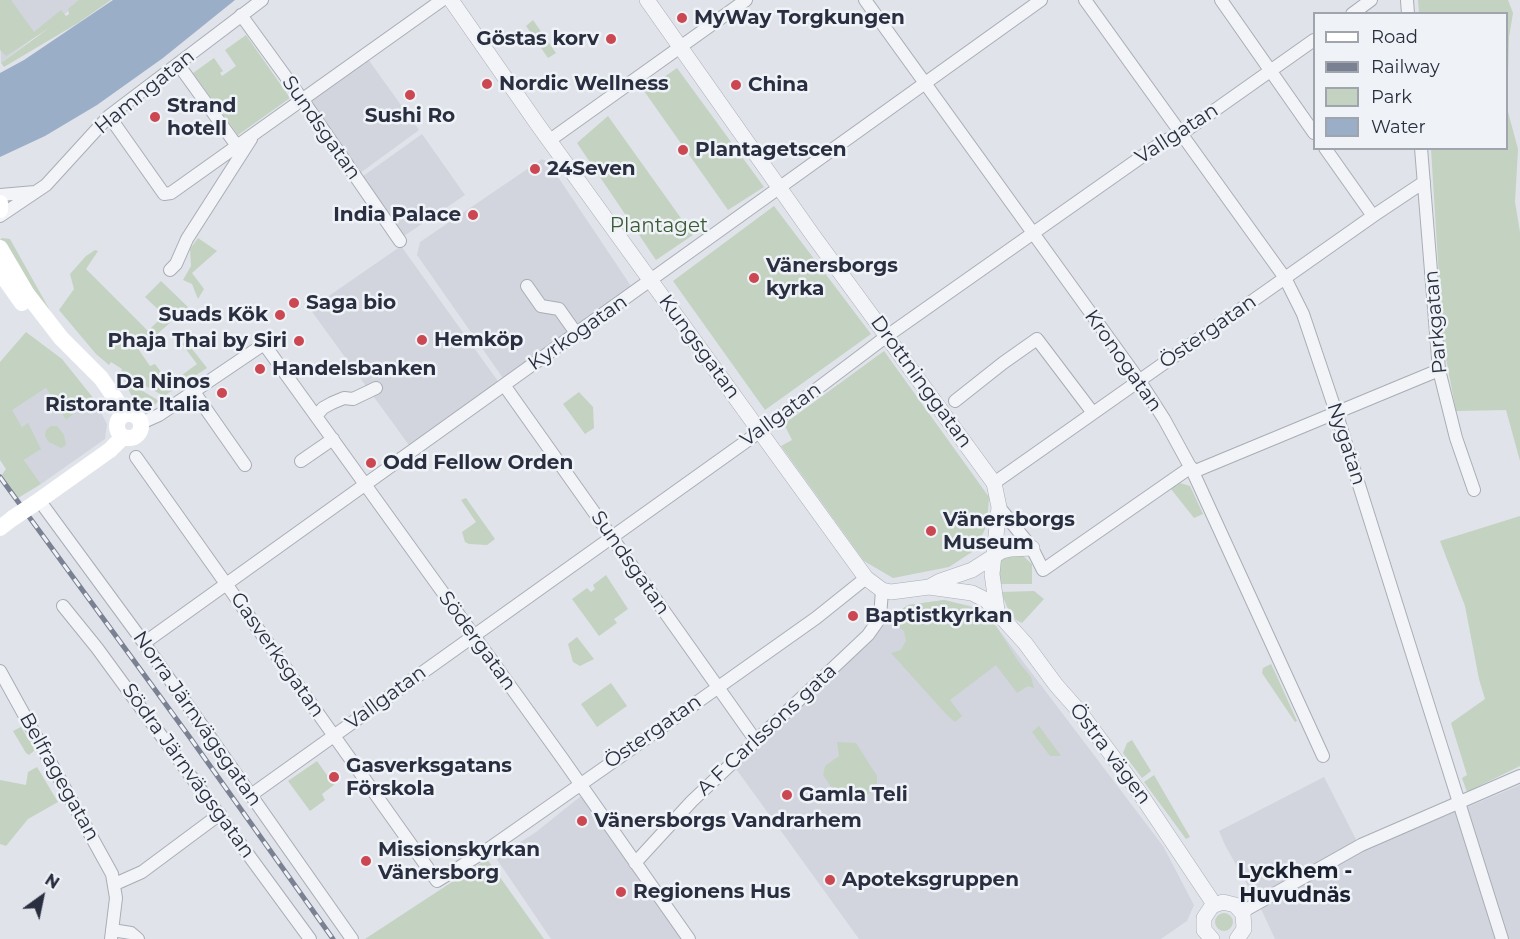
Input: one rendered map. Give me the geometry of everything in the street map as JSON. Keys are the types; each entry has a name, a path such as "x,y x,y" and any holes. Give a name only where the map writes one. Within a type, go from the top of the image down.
{"main road":[{"path":"0,203 0,210"},
{"path":"0,248 27,294 61,338"},
{"path":"0,272 24,306 96,372 133,419"},
{"path":"6,523 110,450 123,437 118,434 116,425 120,417 133,419"}],"street":[{"name":"Hamngatan","path":"0,216 37,192 55,176 109,116 262,0"},
{"path":"109,116 164,194 171,193 442,0"},
{"name":"Kungsgatan","path":"451,0 651,281 867,578 882,590"},
{"name":"Drottninggatan","path":"647,0 994,483 999,507 992,574 997,610"},
{"path":"550,140 746,0"},
{"name":"Kronogatan","path":"865,0 1139,380 1164,419 1192,470 1323,756"},
{"name":"Kyrkogatan","path":"144,643 1041,0"},
{"name":"Nygatan","path":"1084,0 1285,278 1303,314 1502,939"},
{"path":"1221,0 1313,132"},
{"path":"1355,12 1371,0"},
{"name":"Sundsgatan","path":"241,15 303,99 400,241"},
{"name":"Vallgatan","path":"251,795 760,431 887,336 1164,141 1181,134 1313,41"},
{"path":"178,64 237,146"},
{"path":"170,270 176,264 187,239 253,136"},
{"path":"1326,150 1373,216"},
{"name":"Parkgatan","path":"1421,150 1439,370 1456,438 1474,490"},
{"name":"Östergatan","path":"994,483 1424,182"},
{"path":"0,195 37,192"},
{"path":"526,286 541,306 559,309 576,333"},
{"path":"955,401 1037,339 1093,413"},
{"name":"Södergatan","path":"194,392 264,345 689,939"},
{"path":"999,507 1032,548 1043,570 1192,470 1439,370"},
{"name":"Sundsgatan","path":"504,385 756,741"},
{"path":"316,416 332,403 344,398 352,399 375,388"},
{"path":"133,419 159,415 194,392 245,465"},
{"path":"301,462 333,439"},
{"name":"Gasverksgatan","path":"136,457 437,881"},
{"name":"Norra Järnvägsgatan","path":"37,502 144,643 352,939"},
{"path":"929,587 972,570 993,556 1011,549 1032,548"},
{"name":"Östergatan","path":"437,881 487,850 624,754 816,618 867,578"},
{"path":"882,590 900,592 929,587 972,593 981,596 997,610"},
{"name":"A F Carlssons gata","path":"635,863 692,801 868,634 880,618 882,590"},
{"name":"Södra Järnvägsgatan","path":"63,606 97,648 310,939"},
{"name":"Östra vägen","path":"997,610 1139,792 1214,904"},
{"name":"Belfragegatan","path":"0,671 106,862 114,884"},
{"path":"1242,912 1361,845 1520,776"},
{"path":"138,939 131,933 112,934 116,898 114,884 142,872 220,814"},
{"path":"1204,937 1204,918 1207,910 1214,904 1230,902 1242,912 1245,926 1236,939"}],"shaded area":[{"path":"0,0 83,0 1,63"},
{"path":"365,55 419,130 356,176 305,99"},
{"path":"422,134 465,195 401,238 359,179"},
{"path":"542,159 548,162 633,289 505,381 417,255 420,242"},
{"path":"401,246 500,384 411,448 310,309"},
{"path":"46,388 66,420 94,399 107,424 105,439 41,484 24,460 40,449 27,424 22,427 11,410"},
{"path":"944,600 971,606 996,626 1163,846 1194,905 1187,921 1161,939 859,939 734,766 871,641 890,617 908,605"},
{"path":"1324,777 1362,851 1520,785 1520,939 1275,939 1219,831"},
{"path":"581,796 588,800 687,939 551,939 496,858 536,832"}],"green space":[{"path":"0,0 11,0 34,32 61,10 66,16 69,14 68,9 79,0 111,0 78,23 4,67 1,63 49,28 6,56 0,50"},
{"path":"1418,0 1508,0 1513,13 1509,37 1508,72 1508,12 1419,12"},
{"path":"533,20 556,53 548,58 526,26"},
{"path":"246,35 290,98 238,135 193,73 214,58 223,71 220,73 222,76 236,66 225,50"},
{"name":"Plantaget","path":"677,68 764,187 728,210 644,91"},
{"path":"1508,112 1518,149 1515,202 1520,232 1520,461 1506,410 1456,411 1443,343 1431,150 1508,150"},
{"name":"Plantaget","path":"608,116 693,235 656,260 577,143"},
{"path":"774,206 871,334 765,410 673,281"},
{"path":"198,238 217,251 192,273 204,289 198,299 192,284 183,280 191,266 190,249"},
{"path":"10,239 52,314 42,307 0,240"},
{"path":"95,250 98,251 86,269 148,331 164,315 145,297 161,281 188,307 139,350 150,366 155,364 170,384 197,364 182,344 186,341 207,368 164,396 121,373 122,369 111,362 109,365 96,354 59,310 74,289 70,274 86,256"},
{"path":"26,332 62,359 94,399 66,420 46,388 12,410 22,427 28,423 41,449 24,460 41,484 18,498 1,476 6,469 0,460 0,362"},
{"path":"884,351 989,497 987,525 975,550 949,567 893,578 864,561 781,446 792,440 784,424"},
{"path":"124,380 159,401 152,407 138,405"},
{"path":"579,392 593,407 594,428 585,434 563,404"},
{"path":"51,426 57,426 64,435 66,445 61,448 49,442 45,436 46,430"},
{"path":"1180,483 1190,486 1203,514 1194,518 1171,489"},
{"path":"466,498 495,539 487,545 465,542 462,532 476,522 461,500"},
{"path":"1520,516 1520,766 1467,792 1462,778 1467,775 1451,723 1485,699 1465,606 1440,541"},
{"path":"1021,554 1032,564 1032,584 998,584 998,563 1002,558"},
{"path":"606,575 628,609 614,619 617,623 599,636 572,599 587,588 591,592 595,589 593,585"},
{"path":"1034,591 1044,599 1022,623 1016,620 1008,609 1001,592"},
{"path":"944,600 971,607 996,626 1031,677 1034,688 1028,686 1017,693 996,665 950,700 962,716 955,722 946,714 891,653 901,650 906,641 904,631 890,626 890,617 908,605"},
{"path":"577,637 594,659 580,666 573,662 568,644"},
{"path":"1271,664 1297,721 1295,722 1262,673 1263,668"},
{"path":"611,683 627,706 597,727 581,704"},
{"path":"1039,726 1061,756 1050,756 1032,732"},
{"path":"21,727 35,750 29,755 13,731"},
{"path":"1132,740 1151,771 1142,778 1123,753 1127,743"},
{"path":"837,742 856,743 877,776 877,783 862,799 848,803 840,800 823,775 825,766 839,756"},
{"path":"317,761 334,785 322,794 325,800 310,811 288,781"},
{"path":"37,767 58,802 28,819 6,846 0,844 0,780 26,785 28,772"},
{"path":"1154,775 1190,837 1186,839 1144,782"},
{"path":"487,859 544,939 365,939"},
{"path":"1224,913 1230,916 1233,922 1230,928 1224,931 1218,928 1215,922 1218,916"}],"water":[{"path":"113,0 235,0 163,58 97,105 45,136 0,157 0,73 24,60"}],"railway":[{"path":"0,477 333,939"}],"place":[{"name":"MyWay Torgkungen","path":"682,18"},
{"name":"Göstas korv","path":"611,39"},
{"name":"Nordic Wellness","path":"487,84"},
{"name":"China","path":"736,85"},
{"name":"Sushi Ro","path":"410,95"},
{"name":"Strand hotell","path":"155,117"},
{"name":"Plantagetscen","path":"683,150"},
{"name":"24Seven","path":"535,169"},
{"name":"India Palace","path":"473,215"},
{"name":"Vänersborgs kyrka","path":"754,278"},
{"name":"Saga bio","path":"294,303"},
{"name":"Suads Kök","path":"280,315"},
{"name":"Hemköp","path":"422,340"},
{"name":"Phaja Thai by Siri","path":"299,341"},
{"name":"Handelsbanken","path":"260,369"},
{"name":"Da Ninos Ristorante Italia","path":"222,393"},
{"name":"Odd Fellow Orden","path":"371,463"},
{"name":"Vänersborgs Museum","path":"931,531"},
{"name":"Baptistkyrkan","path":"853,616"},
{"name":"Gasverksgatans Förskola","path":"334,777"},
{"name":"Gamla Teli","path":"787,795"},
{"name":"Vänersborgs Vandrarhem","path":"582,821"},
{"name":"Missionskyrkan Vänersborg","path":"366,861"},
{"name":"Apoteksgruppen","path":"830,880"},
{"name":"Regionens Hus","path":"621,892"}],"district":[{"name":"Lyckhem - Huvudnäs","path":"1295,884"}]}
